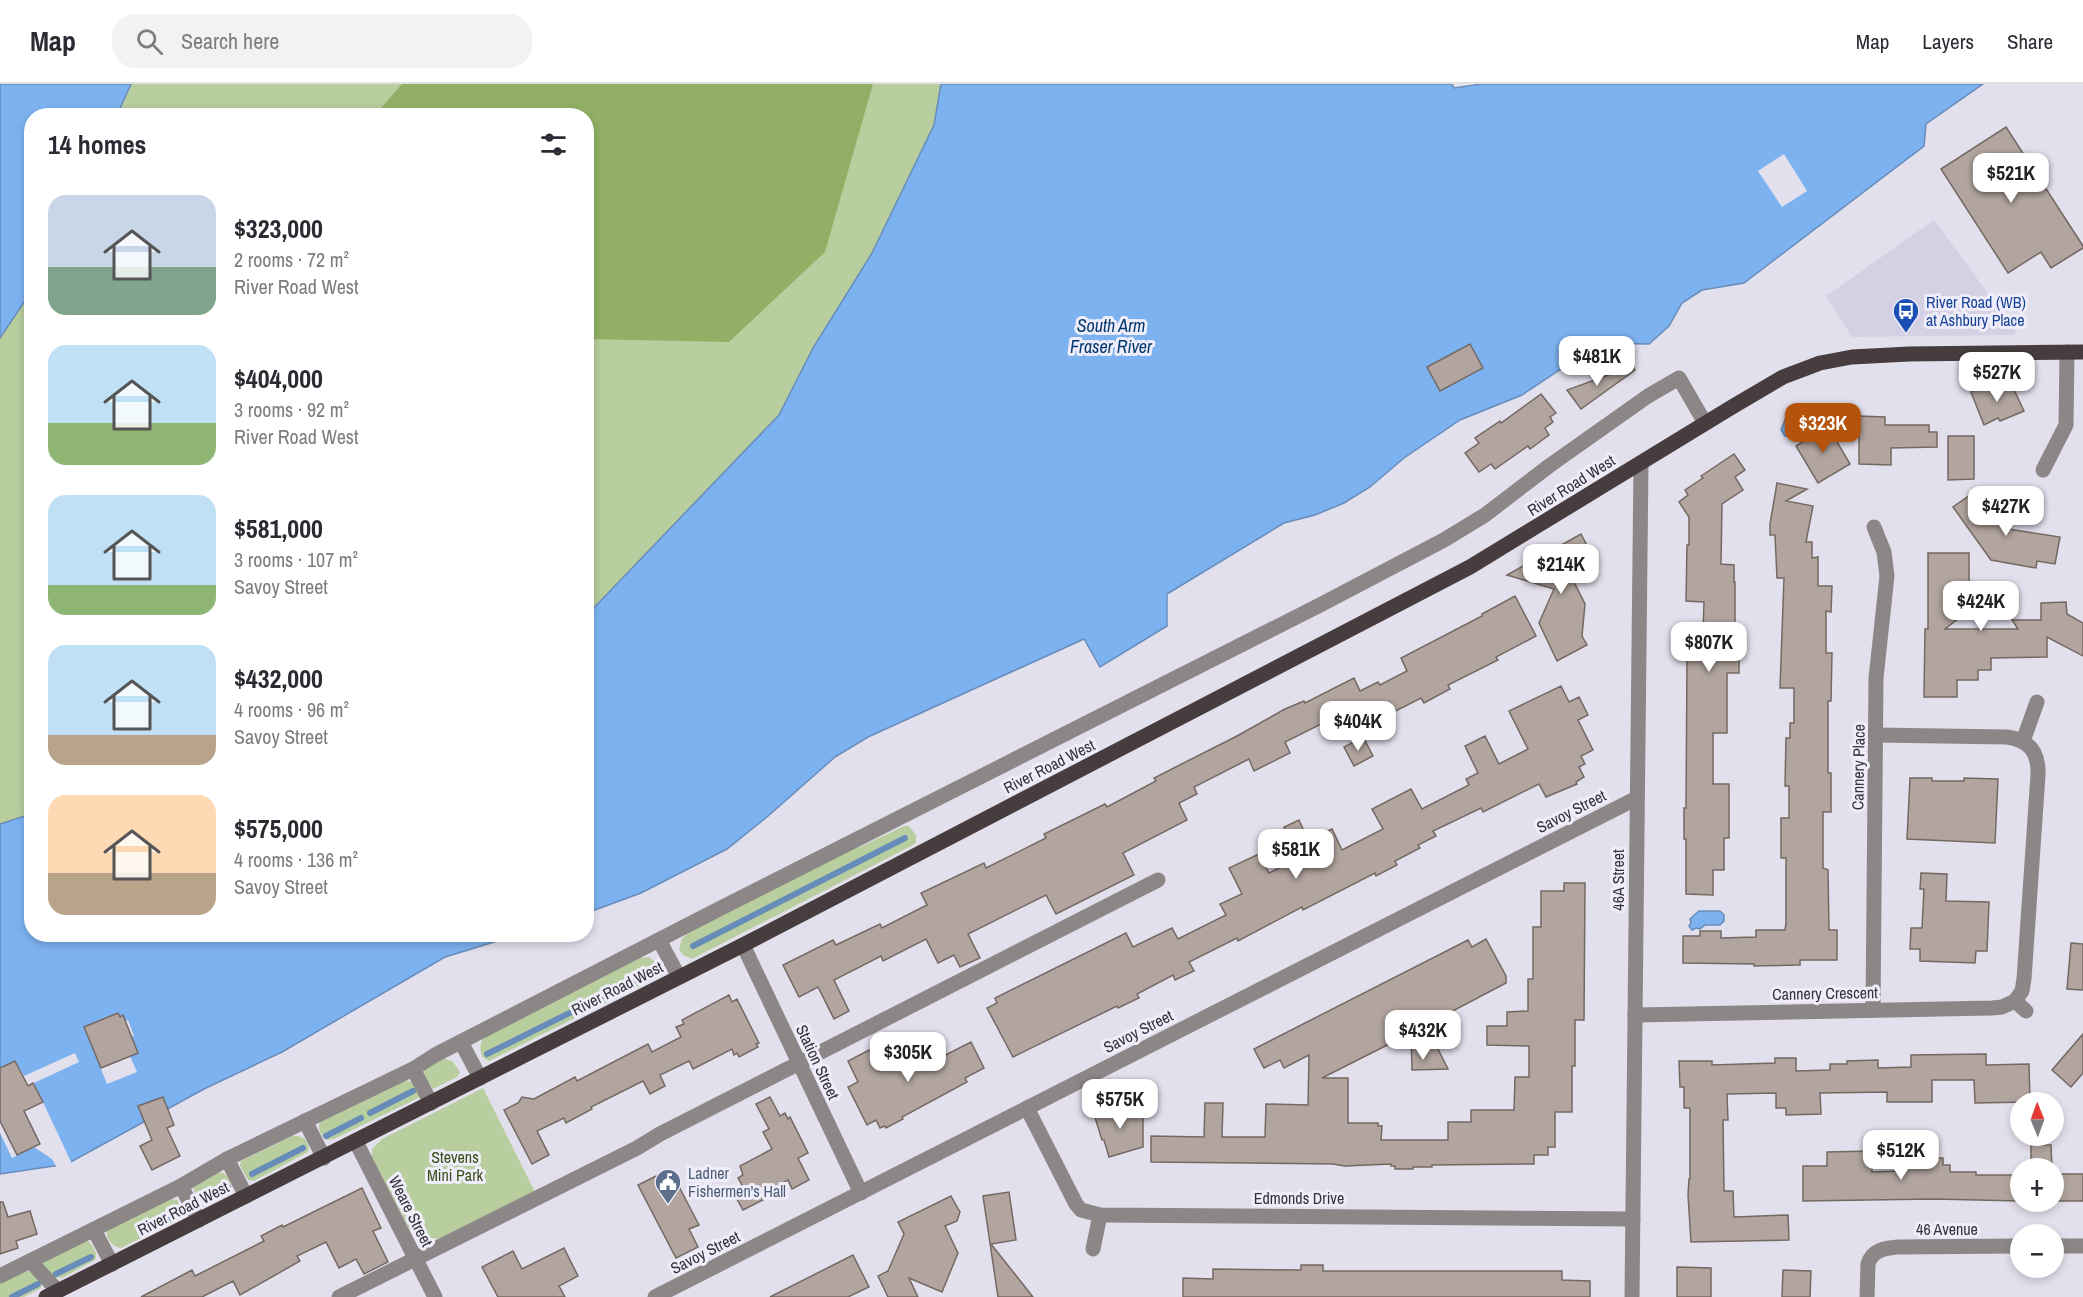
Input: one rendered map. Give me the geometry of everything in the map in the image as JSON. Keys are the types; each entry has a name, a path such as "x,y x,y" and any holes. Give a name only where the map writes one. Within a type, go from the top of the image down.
{"main road":[{"name":"River Road West","path":"52,1294 743,945 1470,567 1783,377 1834,360 1852,357 1899,354 2083,352"}],"street":[{"path":"2043,470 2066,425 2067,352"},
{"path":"0,1276 181,1186 227,1158 413,1069 659,940 1444,540 1485,515 1549,466 1648,396 1679,378 1705,423"},
{"name":"46A Street","path":"1632,1297 1641,463"},
{"name":"Cannery Place","path":"1873,1010 1877,650 1887,576 1884,552 1874,527"},
{"path":"1876,735 1995,736 2023,741 2037,702"},
{"name":"Cannery Crescent","path":"1635,1015 2021,1006 2039,767 2035,752 2023,741"},
{"name":"Savoy Street","path":"656,1297 1637,798"},
{"path":"339,1297 628,1152 1158,880"},
{"path":"659,940 679,977"},
{"name":"Station Street","path":"743,945 861,1193"},
{"path":"461,1042 480,1078"},
{"path":"413,1069 431,1103"},
{"name":"Edmonds Drive","path":"1027,1108 1076,1204 1081,1210 1100,1215 1633,1219"},
{"path":"305,1121 324,1158"},
{"name":"Weare Street","path":"356,1142 435,1297"},
{"path":"227,1158 246,1196"},
{"path":"181,1186 199,1220"},
{"path":"1093,1249 1100,1215"},
{"path":"94,1230 112,1264"},
{"name":"46 Avenue","path":"1867,1297 1867,1269 1870,1258 1880,1250 1898,1247 2010,1246"},
{"path":"2064,1246 2083,1246"},
{"path":"30,1261 52,1294"}],"shaded area":[{"path":"1934,220 2015,330 2016,335 1852,337 1826,296"}],"green space":[{"path":"131,84 941,84 934,125 872,253 813,348 779,415 594,608 594,108 120,108"},
{"path":"402,84 873,84 825,252 729,342 594,339 594,108 381,108"},
{"path":"24,302 24,816 0,824 0,338"},
{"path":"904,826 909,826 916,835 916,843 911,846 692,959 683,955 679,949 682,939 690,931 851,849"},
{"path":"649,957 657,963 661,971 657,977 489,1061 482,1057 480,1046 485,1036 639,958"},
{"path":"443,1058 452,1061 460,1072 457,1077 433,1089 422,1074 423,1070"},
{"path":"405,1080 416,1088 420,1095 418,1098 334,1139 327,1140 321,1134 320,1122"},
{"name":"Stevens Mini Park","path":"483,1088 535,1192 440,1238 419,1236 409,1229 372,1157 372,1149 382,1139"},
{"path":"292,1136 299,1136 305,1140 309,1148 308,1152 254,1181 248,1180 240,1166 241,1161"},
{"path":"218,1172 229,1178 231,1190 209,1203 199,1201 194,1186"},
{"path":"168,1199 177,1200 183,1212 180,1218 121,1248 110,1241 107,1229"},
{"path":"87,1240 96,1252 95,1260 62,1278 53,1277 43,1264 44,1261"},
{"path":"25,1271 30,1272 41,1283 41,1288 24,1297 0,1297 0,1281"}],"water":[{"path":"0,84 131,84 120,108 24,108 24,302 0,338"},
{"name":"South Arm Fraser River","path":"941,84 1452,84 1454,88 1482,84 1983,84 1926,124 1924,146 1744,283 1702,290 1682,303 1669,326 1649,344 1592,343 1576,348 1567,365 1522,395 1460,420 1404,458 1370,487 1344,503 1315,515 1284,523 1167,594 1167,626 1100,667 1084,639 868,737 835,757 727,849 641,893 594,910 594,608 779,415 813,348 872,253 934,125"},
{"path":"1798,408 1808,412 1809,417 1798,426 1795,435 1785,436 1781,430 1787,415"},
{"path":"24,816 24,942 494,942 445,957 282,1052 204,1089 67,1164 0,1174 0,824"},
{"path":"1699,911 1720,911 1724,915 1724,921 1720,925 1705,925 1700,929 1692,930 1689,926 1690,919"}],"pier":[{"path":"1784,154 1807,191 1782,207 1758,171"},
{"path":"118,1013 120,1017 123,1015 125,1021 128,1020 134,1036 132,1037 138,1053 130,1056 137,1072 107,1084 84,1027"},
{"path":"75,1053 79,1062 34,1083 72,1164 57,1168 52,1159 34,1147 12,1158 0,1133 0,1068 15,1061 24,1076"}],"building":[{"path":"2006,127 2083,246 2051,268 2041,252 2008,273 1941,169"},
{"path":"1470,344 1483,368 1440,391 1427,367"},
{"path":"1633,366 1635,370 1581,409 1567,390"},
{"path":"2010,381 2024,411 2000,421 1998,418 1984,425 1971,392 1987,384 1990,390"},
{"path":"1541,394 1556,413 1550,417 1553,422 1545,428 1549,435 1530,449 1528,446 1495,469 1491,464 1479,472 1465,453 1479,443 1475,438 1500,421 1501,423"},
{"path":"1859,416 1885,417 1885,425 1929,425 1929,432 1937,432 1937,447 1891,448 1891,465 1859,464"},
{"path":"1826,423 1850,464 1818,483 1796,446 1815,434 1813,431"},
{"path":"1948,436 1974,436 1974,479 1948,480"},
{"path":"1734,454 1745,470 1735,477 1743,490 1722,504 1721,564 1734,565 1735,632 1739,632 1739,673 1727,673 1727,733 1713,733 1713,784 1729,784 1729,838 1724,838 1724,870 1713,870 1713,895 1686,894 1684,808 1686,808 1687,660 1702,660 1704,602 1686,601 1689,517 1679,502 1688,495 1685,490 1703,478 1701,476"},
{"path":"1777,483 1807,489 1786,501 1813,506 1806,542 1812,542 1812,558 1818,557 1818,586 1832,586 1831,612 1826,611 1826,653 1832,653 1831,701 1828,701 1828,773 1831,773 1831,812 1823,812 1823,868 1828,870 1829,930 1837,930 1837,960 1800,960 1800,965 1754,966 1754,964 1683,963 1683,936 1700,936 1700,931 1721,931 1721,938 1756,937 1756,930 1785,930 1786,858 1781,858 1781,818 1789,818 1789,786 1785,786 1786,738 1790,738 1790,723 1794,723 1794,688 1780,688 1784,578 1777,578 1775,535 1770,535"},
{"path":"1976,491 2002,528 2060,537 2055,564 2037,561 2036,568 1991,560 1953,507"},
{"path":"1581,534 1592,555 1583,560 1581,575 1573,580 1585,604 1582,636 1587,645 1557,661 1539,623 1554,589 1507,575"},
{"path":"1928,553 1969,553 1969,583 1958,583 1958,619 1945,629 2018,629 2012,620 2041,620 2041,603 2066,602 2067,614 2083,623 2083,656 2047,637 2047,657 1991,658 1991,670 1978,670 1978,680 1957,680 1957,697 1924,697 1925,629 1928,629"},
{"path":"1515,596 1536,636 1496,657 1498,660 1448,685 1450,689 1424,703 1421,698 1349,735 1339,715 1285,742 1290,753 1254,771 1249,759 1194,787 1197,794 1179,803 1187,820 1123,853 1134,875 1056,914 1046,895 968,934 980,958 960,967 954,955 938,963 926,939 883,961 881,956 834,980 849,1011 834,1019 818,987 799,997 783,965 833,940 836,945 880,924 882,928 927,905 921,893 984,863 986,868 1046,838 1044,834 1105,804 1107,807 1156,781 1154,778 1285,709 1304,701 1305,703 1354,678 1360,691 1378,682 1380,685 1407,671 1401,658 1482,616"},
{"path":"1561,686 1569,702 1579,697 1588,715 1578,720 1593,750 1581,756 1585,764 1579,767 1584,777 1576,782 1577,784 1546,797 1539,784 1483,812 1481,808 1433,831 1436,836 1418,845 1420,848 1395,861 1397,865 1376,876 1375,873 1303,910 1302,907 1238,941 1237,938 1189,962 1194,971 1175,980 1173,975 1137,994 1139,998 1118,1008 1117,1006 1013,1057 987,1008 997,1003 995,998 1126,933 1133,947 1172,928 1178,939 1226,915 1220,904 1242,894 1229,868 1259,854 1269,873 1299,858 1284,827 1299,820 1308,840 1332,829 1342,850 1383,829 1372,809 1411,789 1422,809 1469,785 1466,779 1478,773 1465,746 1485,736 1499,764 1528,749 1509,711"},
{"path":"1363,737 1373,756 1354,766 1344,747"},
{"path":"1910,778 1932,778 1932,781 1964,781 1964,778 1998,779 1995,843 1907,839"},
{"path":"1921,873 1947,874 1946,901 1989,902 1987,951 1976,951 1975,963 1920,961 1920,949 1910,949 1911,928 1922,928 1924,889 1920,889"},
{"path":"1564,883 1585,883 1584,1020 1575,1020 1572,1112 1555,1112 1555,1147 1548,1147 1548,1155 1534,1155 1534,1164 1432,1165 1432,1167 1413,1167 1413,1169 1395,1169 1395,1166 1391,1164 1345,1166 1151,1162 1151,1136 1204,1137 1205,1103 1223,1103 1222,1137 1265,1137 1266,1104 1308,1105 1309,1055 1284,1068 1280,1060 1264,1068 1254,1049 1468,940 1472,947 1486,939 1506,976 1506,983 1426,1025 1448,1069 1412,1070 1411,1033 1322,1078 1348,1078 1348,1123 1378,1123 1378,1126 1382,1126 1381,1140 1448,1140 1448,1122 1471,1122 1471,1110 1514,1110 1515,1077 1529,1077 1529,1046 1487,1045 1487,1026 1507,1026 1507,1012 1528,1011 1528,979 1533,979 1533,927 1541,927 1541,891 1564,891"},
{"path":"2071,943 2083,944 2083,990 2067,989"},
{"path":"729,995 732,1002 737,999 759,1043 756,1044 758,1047 739,1057 737,1053 734,1055 732,1049 693,1069 689,1061 660,1075 665,1086 650,1094 643,1081 591,1107 592,1109 566,1123 564,1118 537,1131 549,1155 532,1164 504,1110 518,1103 522,1097 534,1099 575,1077 577,1081 648,1044 652,1052 681,1037 676,1027 684,1024 682,1020"},
{"path":"118,1013 120,1017 123,1015 138,1053 101,1068 84,1027"},
{"path":"2083,1034 2083,1073 2071,1087 2052,1070"},
{"path":"971,1042 984,1068 965,1078 967,1082 886,1128 885,1126 880,1128 876,1120 867,1125 848,1087 858,1082 848,1061 869,1050 879,1071 916,1052 924,1066"},
{"path":"1986,1054 1986,1065 2029,1064 2030,1092 2010,1092 2010,1102 1975,1103 1974,1080 1932,1080 1932,1102 1887,1102 1887,1092 1820,1093 1821,1114 1786,1115 1786,1108 1776,1108 1776,1093 1727,1094 1728,1120 1723,1120 1724,1191 1733,1191 1734,1217 1788,1215 1789,1240 1691,1242 1688,1195 1690,1108 1684,1108 1684,1087 1680,1087 1679,1061 1712,1061 1712,1065 1775,1063 1775,1058 1796,1058 1796,1071 1830,1070 1830,1064 1847,1064 1847,1061 1878,1060 1878,1068 1911,1067 1911,1055"},
{"path":"15,1061 28,1086 33,1083 43,1102 24,1111 40,1144 17,1155 0,1121 0,1068"},
{"path":"163,1097 174,1125 167,1128 180,1156 152,1170 140,1146 152,1140 138,1106"},
{"path":"770,1097 780,1116 785,1113 788,1119 790,1117 808,1153 798,1158 809,1180 792,1189 788,1180 760,1195 763,1200 743,1210 732,1190 742,1185 738,1178 743,1175 740,1166 772,1149 763,1132 769,1129 756,1104"},
{"path":"1121,1104 1124,1114 1143,1114 1143,1147 1109,1157 1093,1111"},
{"path":"2031,1146 2051,1146 2052,1158 2031,1158"},
{"path":"1872,1151 1872,1172 1904,1171 1904,1159 1943,1158 1943,1165 1950,1165 1950,1172 2010,1175 2010,1201 1933,1199 1803,1201 1803,1166 1827,1166 1827,1152"},
{"path":"2064,1174 2083,1174 2083,1201 2064,1201"},
{"name":"Ladner Fishermen's Hall","path":"658,1175 662,1183 674,1177 699,1225 689,1229 698,1247 676,1258 638,1185"},
{"path":"362,1188 381,1228 373,1231 388,1262 364,1274 356,1259 339,1268 326,1242 297,1256 300,1261 240,1295 233,1281 202,1297 141,1297 192,1270 195,1276 264,1241 261,1236"},
{"path":"1009,1192 1016,1240 991,1244 1033,1297 998,1297 983,1196"},
{"path":"951,1196 960,1212 957,1221 945,1226 958,1253 942,1292 909,1278 918,1297 888,1297 878,1276 888,1271 904,1234 898,1222"},
{"path":"0,1202 3,1202 8,1217 30,1211 37,1234 16,1241 18,1248 0,1254"},
{"path":"564,1248 578,1276 559,1286 565,1297 498,1297 482,1267 513,1251 522,1269"},
{"path":"853,1255 869,1287 848,1297 770,1297"},
{"path":"1301,1265 1323,1265 1323,1271 1562,1271 1562,1280 1590,1281 1590,1297 1183,1297 1183,1278 1213,1279 1213,1269 1301,1270"},
{"path":"1677,1267 1711,1268 1711,1297 1677,1297"},
{"path":"1783,1270 1811,1271 1810,1297 1782,1297"}],"waterway":[{"path":"693,946 905,838"},
{"path":"487,1054 652,972"},
{"path":"370,1113 413,1091"},
{"path":"326,1136 361,1118"},
{"path":"252,1174 303,1148"},
{"path":"216,1195 228,1187"},
{"path":"144,1230 177,1214"},
{"path":"56,1274 91,1257"},
{"path":"12,1297 38,1284"}],"place":[{"name":"River Road (WB) at Ashbury Place","path":"1906,334"},
{"name":"Ladner Fishermen's Hall","path":"668,1205"}]}
